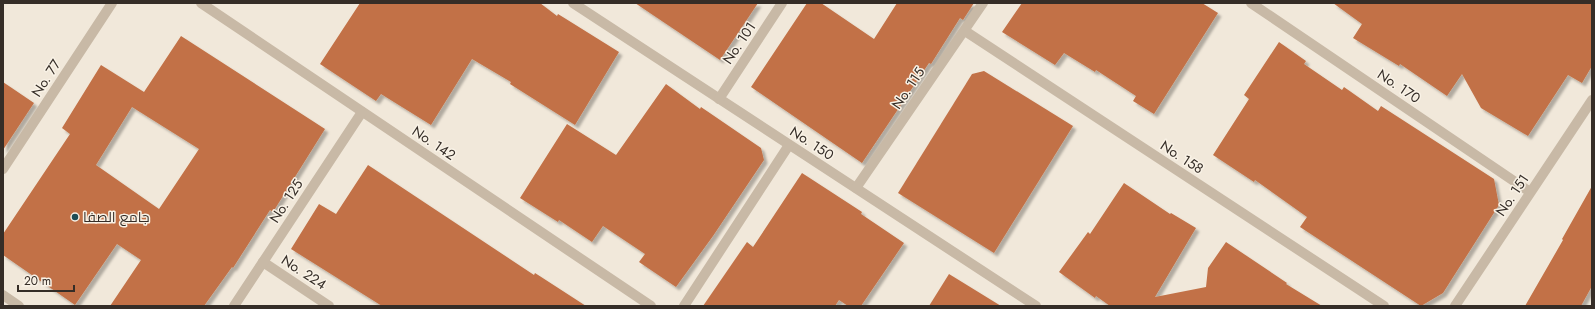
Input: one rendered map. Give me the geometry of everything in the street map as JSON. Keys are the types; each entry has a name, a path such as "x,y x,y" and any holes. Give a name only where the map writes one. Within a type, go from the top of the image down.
{"street":[{"name":"No. 77","path":"3,169 112,3"},
{"name":"No. 142","path":"201,3 651,306"},
{"name":"No. 150","path":"573,3 1036,306"},
{"name":"No. 101","path":"719,98 782,3"},
{"name":"No. 115","path":"856,188 984,3"},
{"name":"No. 170","path":"1251,3 1530,192"},
{"name":"No. 158","path":"965,30 1384,306"},
{"name":"No. 151","path":"1455,306 1592,100"},
{"name":"No. 125","path":"234,306 362,112"},
{"path":"684,306 789,145"},
{"name":"No. 224","path":"263,262 330,306"},
{"path":"3,296 19,306"}],"building":[{"path":"360,3 540,3 557,16 558,14 619,52 575,125 510,84 511,82 472,59 431,125 381,94 376,101 320,64"},
{"path":"635,3 758,3 720,60"},
{"path":"807,3 821,3 874,39 897,3 974,3 963,20 960,18 931,64 929,63 862,163 751,87"},
{"path":"1022,3 1202,3 1218,13 1154,114 1133,101 1136,96 1096,70 1095,72 1064,53 1055,65 1002,32"},
{"path":"1333,3 1592,3 1592,66 1582,83 1568,75 1528,136 1481,108 1462,74 1447,96 1400,64 1399,66 1353,38 1362,24"},
{"path":"181,36 325,129 273,212 270,210 233,268 232,267 204,306 110,306 141,260 117,244 75,305 3,255 3,234 70,134 62,128 101,65 144,92","holes":["132,107 199,149 159,209 96,165"]},
{"path":"1279,42 1306,61 1304,64 1342,90 1344,87 1378,111 1381,106 1494,179 1499,205 1443,293 1421,306 1300,227 1307,217 1255,180 1254,182 1213,155 1249,99 1244,95"},
{"path":"984,71 1073,126 994,253 898,193 972,74"},
{"path":"3,82 34,103 3,150"},
{"path":"666,84 700,109 701,107 761,148 764,160 713,236 676,287 639,262 645,254 603,226 592,242 559,220 558,222 520,198 567,124 616,155"},
{"path":"368,165 534,275 535,273 586,306 382,306 291,249 319,204 336,214"},
{"path":"802,173 862,212 861,214 904,243 861,306 848,306 839,300 835,306 703,306 747,242 753,247"},
{"path":"1124,183 1170,214 1171,213 1196,228 1155,297 1206,287 1208,268 1226,242 1287,283 1286,284 1322,306 1110,306 1096,296 1095,298 1059,272 1088,232 1090,234"},
{"path":"1592,186 1592,286 1581,306 1525,306 1563,240 1562,239"},
{"path":"949,274 1001,306 929,306"}],"place":[{"name":"جامع الصفا","path":"75,217"}]}
